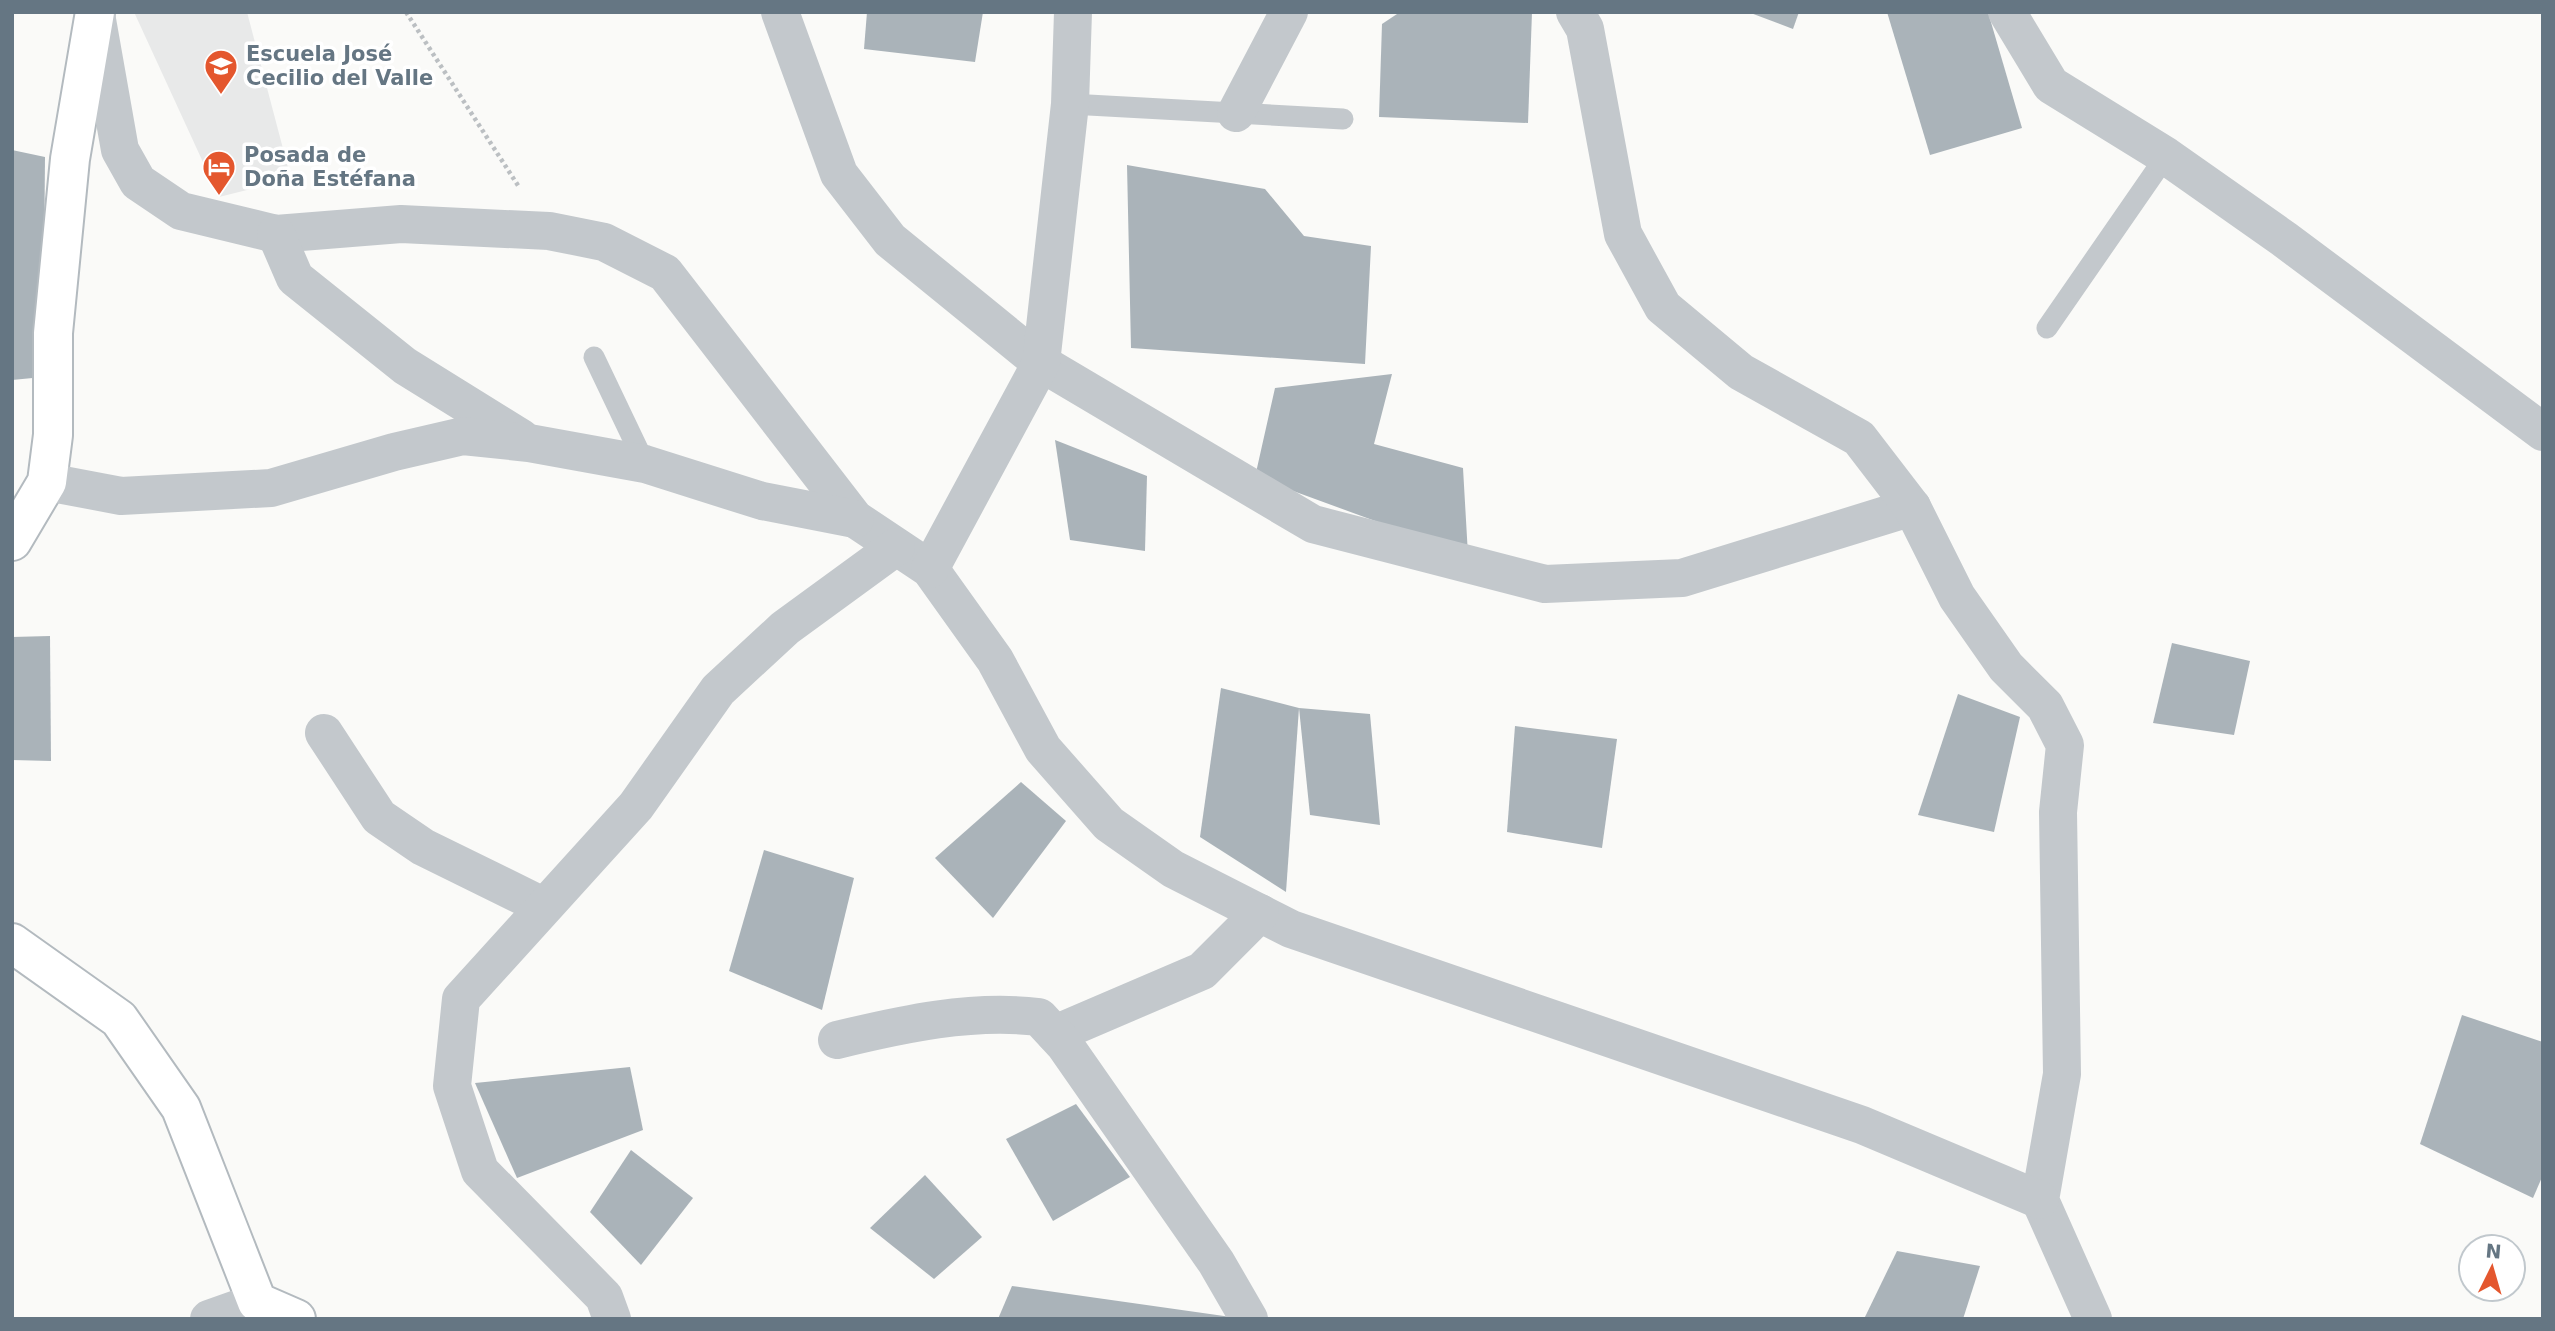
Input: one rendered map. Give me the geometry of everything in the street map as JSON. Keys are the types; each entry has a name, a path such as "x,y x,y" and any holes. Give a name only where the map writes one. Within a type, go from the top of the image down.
{"street":[{"path":"95,12 120,150 138,182 181,211 276,234 401,224 549,231 604,242 665,273 855,519 930,569 995,660 1043,749 1109,824 1173,869 1291,929 1862,1125 2040,1200"},
{"path":"12,541 47,482 53,435 53,333 70,159 95,12"},
{"path":"780,12 839,174 890,240 1041,363 1313,524 1545,584 1682,578 1912,508"},
{"path":"930,569 1041,363 1070,104 1073,12"},
{"path":"1236,113 1289,12"},
{"path":"2007,12 2051,85 2166,156 2284,239 2543,432"},
{"path":"1590,18 1623,234 1662,307 1741,372 1858,438 1912,508 1957,597 2006,667 2045,706 2065,745 2058,812 2062,1074 2040,1200 2093,1319"},
{"path":"276,234 295,278 405,366 529,443"},
{"path":"47,482 121,496 271,488 394,452 463,436 529,443 645,464 762,500 855,519"},
{"path":"612,1319 604,1297 480,1171 452,1086 461,999 636,806 718,690 785,628 896,547"},
{"path":"324,733 379,817 423,847 543,906"},
{"path":"1055,1034 1202,971 1260,913"},
{"path":"12,943 119,1019 181,1108 257,1302"},
{"path":"837,1040 916,1021 1016,1014 1039,1017 1055,1034 1216,1262 1249,1319"},
{"path":"209,1319 257,1302 296,1319"}],"lane":[{"path":"1070,104 1343,119"},
{"path":"2047,328 2166,156"},
{"path":"594,357 645,464"}],"path":[{"path":"406,12 549,231"}],"shaded area":[{"name":"Escuela José Cecilio del Valle","path":"134,12 247,12 291,179 219,197"}],"building":[{"path":"867,12 983,12 975,62 864,49"},
{"path":"1400,12 1532,12 1528,123 1379,117 1382,24"},
{"path":"1748,12 1799,12 1793,29"},
{"path":"1887,12 1988,12 2022,128 1930,155"},
{"path":"12,150 45,157 43,377 12,380"},
{"path":"1127,165 1265,189 1304,236 1371,246 1365,364 1131,348"},
{"path":"1392,374 1374,444 1463,468 1468,555 1255,477 1275,388"},
{"path":"1055,440 1147,476 1145,551 1070,540"},
{"path":"50,636 51,761 12,760 12,637"},
{"path":"2172,643 2250,661 2234,735 2153,723"},
{"path":"1221,688 1299,708 1286,892 1200,837"},
{"path":"1958,694 2020,717 1994,832 1918,815"},
{"path":"1299,708 1370,714 1380,825 1310,815"},
{"path":"1515,726 1617,739 1602,848 1507,832"},
{"path":"1021,782 1066,821 993,918 935,858"},
{"path":"764,850 854,878 822,1010 729,971"},
{"path":"2462,1015 2543,1042 2543,1175 2533,1198 2420,1144"},
{"path":"630,1067 643,1130 517,1178 475,1083"},
{"path":"1076,1104 1130,1177 1053,1221 1006,1139"},
{"path":"631,1150 693,1198 641,1265 590,1212"},
{"path":"925,1175 982,1237 934,1279 870,1228"},
{"path":"1897,1251 1980,1266 1963,1319 1864,1319"},
{"path":"1012,1286 1231,1317 1231,1319 998,1319"}],"place":[{"name":"Escuela José Cecilio del Valle","path":"221,96"},
{"name":"Posada de Doña Estéfana","path":"219,197"}]}
